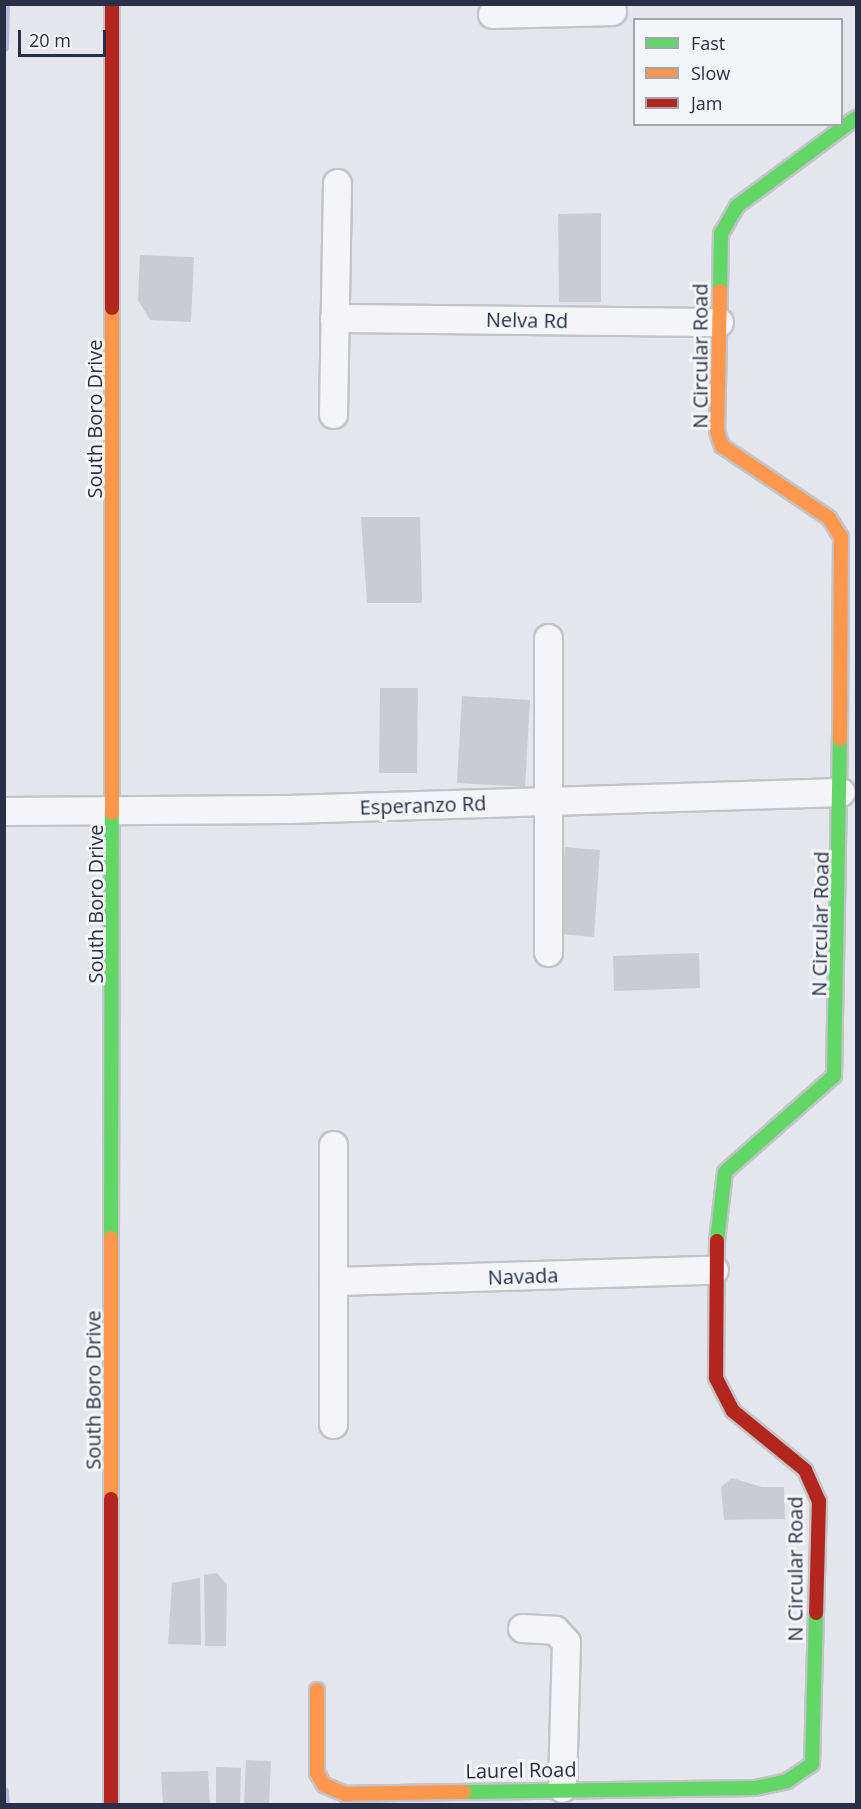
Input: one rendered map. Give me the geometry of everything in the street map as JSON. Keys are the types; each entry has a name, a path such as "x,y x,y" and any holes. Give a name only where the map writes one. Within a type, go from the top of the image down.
{"street":[{"name":"South Boro Drive","path":"111,1804 115,809 112,4"},
{"path":"492,14 541,9 612,12"},
{"name":"N Circular Road","path":"812,1764 819,1501 805,1470 733,1411 722,1395 716,1378 714,1270 725,1172 834,1076 841,792 841,537 829,518 722,446 717,431 721,234 726,217 856,118"},
{"path":"333,414 337,183"},
{"name":"Nelva Rd","path":"334,318 719,322"},
{"path":"548,638 548,952"},
{"name":"Esperanzo Rd","path":"4,811 548,801 841,792"},
{"path":"333,1145 333,1424"},
{"name":"Navada","path":"333,1281 714,1270"},
{"path":"522,1628 555,1630 566,1642 562,1788"},
{"name":"Laurel Road","path":"317,1690 317,1773 333,1791 755,1788 787,1781 812,1764"}],"building":[{"path":"601,213 601,302 559,302 558,214"},
{"path":"140,255 194,257 191,322 150,320 138,300"},
{"path":"361,517 420,517 422,603 367,603"},
{"path":"380,688 418,688 417,773 379,773"},
{"path":"462,696 530,700 525,787 457,783"},
{"path":"565,847 600,850 594,937 558,934"},
{"path":"699,953 700,988 614,991 613,956"},
{"path":"732,1478 762,1487 784,1487 785,1519 724,1520 721,1487"},
{"path":"217,1573 227,1585 226,1646 205,1646 204,1575"},
{"path":"200,1578 201,1645 168,1644 172,1583"},
{"path":"246,1760 271,1761 269,1804 244,1804"},
{"path":"216,1767 241,1768 240,1804 216,1804"},
{"path":"208,1771 210,1804 163,1804 161,1772"}],"waterway":[{"path":"4,47 5,4"},
{"path":"4,1791 5,1804"}],"traffic: fast":[{"path":"720,291 721,234 737,206 856,118"},
{"path":"717,1241 725,1172 834,1076 840,739"},
{"path":"111,1238 112,813"},
{"path":"464,1792 755,1788 787,1781 812,1764 816,1613"}],"traffic: slow":[{"path":"720,291 717,431 722,446 829,518 841,537 840,739"},
{"path":"112,308 112,813"},
{"path":"111,1238 111,1499"},
{"path":"317,1690 317,1773 324,1785 345,1794 464,1792"}],"traffic: jam":[{"path":"112,4 112,308"},
{"path":"717,1241 716,1378 733,1411 805,1470 819,1501 816,1613"},
{"path":"111,1499 111,1804"}]}
